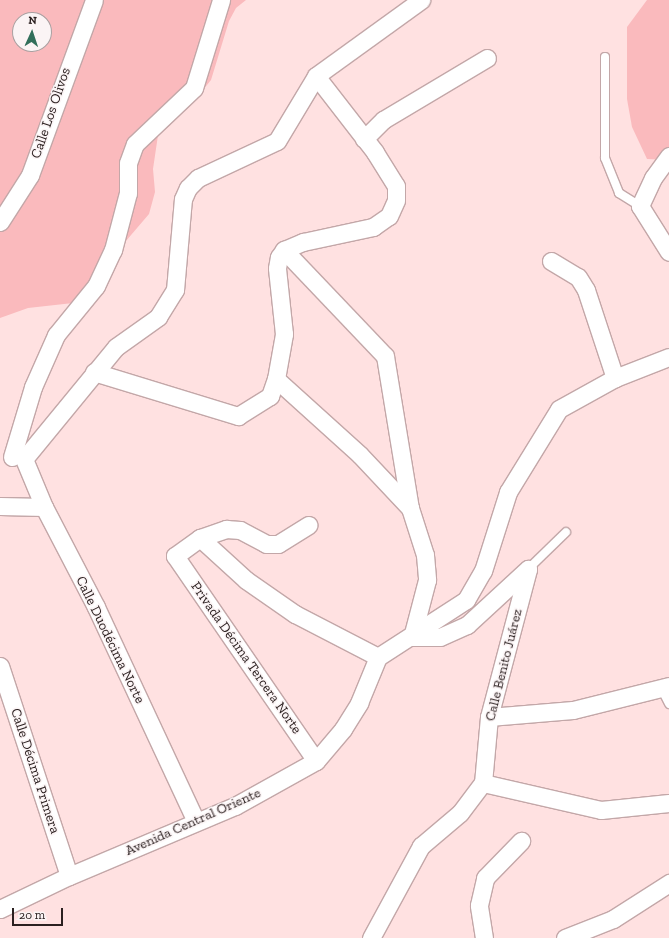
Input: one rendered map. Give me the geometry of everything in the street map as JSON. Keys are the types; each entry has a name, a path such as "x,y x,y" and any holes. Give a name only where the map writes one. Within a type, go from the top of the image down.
{"street":[{"name":"Calle Los Olivos","path":"0,222 30,175 94,0"},
{"path":"12,458 33,387 56,335 96,286 113,250 128,193 128,163 135,144 194,88 221,0"},
{"path":"12,458 116,348 158,317 175,290 183,199 188,188 198,178 277,141 316,76 421,0"},
{"path":"364,139 383,120 487,58"},
{"path":"94,372 238,416 270,396 276,379 284,334 277,268 279,257 284,250 303,242 373,227 389,216 396,200 396,186 375,152 316,76"},
{"path":"669,156 653,178 640,206 669,252"},
{"path":"284,250 385,356 410,508 425,555 427,580 412,637"},
{"path":"551,261 578,277 586,290 615,378"},
{"path":"308,525 278,544 266,544 240,530 226,529 200,538 246,580 295,614 378,657 412,637 466,600 483,571 508,492 560,409 615,378 669,357"},
{"path":"276,379 360,455 410,508"},
{"name":"Calle Duodécima Norte","path":"12,458 44,507 96,607 196,821"},
{"path":"0,506 44,507"},
{"name":"Privada Décima Tercera Norte","path":"200,538 175,556 316,761"},
{"path":"412,637 440,637 467,625 528,569"},
{"name":"Calle Benito Juárez","path":"483,783 489,717 528,569"},
{"name":"Avenida Central Oriente","path":"0,909 69,876 234,806 316,761 343,729 359,703 378,657"},
{"name":"Calle Décima Primera","path":"0,666 69,876"},
{"path":"489,717 572,710 665,687"},
{"path":"371,938 421,846 460,813 483,783 601,810 669,803"},
{"path":"484,938 479,904 485,878 521,841"},
{"path":"565,938 612,919 669,883"}],"lane":[{"path":"605,57 603,126 605,158 619,193 640,206"},
{"path":"528,569 566,532"},
{"path":"665,687 669,704"}],"shaded area":[{"path":"0,0 246,0 236,8 229,21 211,80 198,96 161,115 153,169 155,192 149,214 73,303 28,308 0,318"},
{"path":"647,0 669,0 669,160 647,159 632,127 627,99 627,27"}]}
